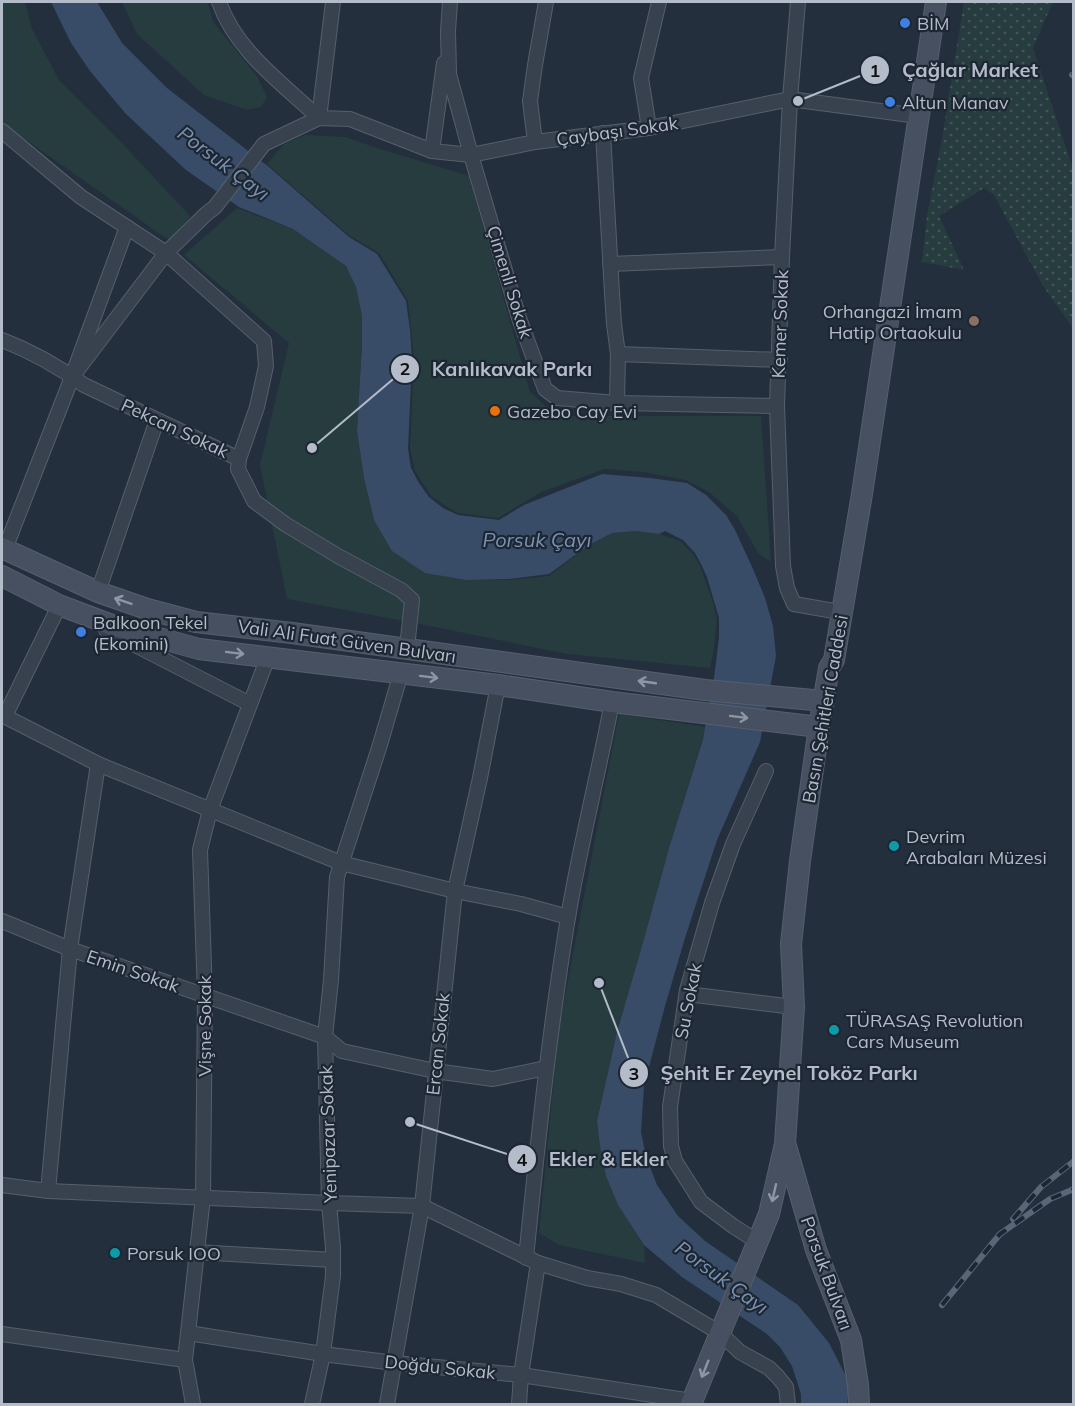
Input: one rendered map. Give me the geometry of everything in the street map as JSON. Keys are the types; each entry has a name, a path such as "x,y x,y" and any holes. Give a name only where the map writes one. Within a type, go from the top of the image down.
{"main road":[{"name":"Basın Şehitleri Caddesi","path":"692,1402 769,1214 785,1144 794,1007 791,944 800,861 829,668 834,660 854,544 936,2"},
{"path":"829,668 826,659 843,562 854,544"},
{"name":"Vali Ali Fuat Güven Bulvarı","path":"3,549 98,592 147,609 196,622 407,648 705,690 824,701"},
{"name":"Vali Ali Fuat Güven Bulvarı","path":"2,576 59,605 112,625 199,649 498,684 612,702 819,727"},
{"name":"Porsuk Bulvarı","path":"785,1144 816,1250 851,1340 859,1404"}],"street":[{"path":"219,2 229,25 247,51 319,118"},
{"path":"319,118 333,2"},
{"path":"432,151 450,2"},
{"path":"535,142 530,101 546,2"},
{"path":"648,128 641,78 659,2"},
{"name":"Kemer Sokak","path":"798,2 790,99 777,406 783,566 787,588 794,604 834,611"},
{"name":"Çimenli Sokak","path":"448,31 449,74 519,318 545,389 557,398 617,403 777,406"},
{"name":"Çaybaşı Sokak","path":"319,118 350,119 432,151 471,155 535,142 648,128 790,99 918,116"},
{"path":"72,376 166,253 215,207 264,144 319,118"},
{"path":"2,131 81,197 166,253 264,341 267,366 257,407 239,459"},
{"path":"603,133 614,324 618,354 617,403"},
{"path":"3,549 72,376 127,227"},
{"path":"610,264 782,257"},
{"name":"Pekcan Sokak","path":"2,342 24,349 84,385 239,459 238,469 254,501 285,524 401,590 412,600 407,648"},
{"path":"618,354 780,360"},
{"path":"98,592 157,420"},
{"path":"250,704 59,605 3,716 98,764 341,863 568,917"},
{"name":"Vişne Sokak","path":"193,1404 185,1360 203,1197 205,996 200,850 210,810 268,657"},
{"name":"Yenipazar Sokak","path":"312,1404 323,1354 333,1276 325,1037 337,877 401,673"},
{"name":"Ercan Sokak","path":"387,1404 422,1206 455,891 498,684"},
{"path":"519,1404 546,1068 575,876 612,702"},
{"path":"48,1191 70,950 98,764"},
{"name":"Su Sokak","path":"758,1242 701,1202 675,1161 671,1146 670,1107 687,994 712,903 729,854 766,771"},
{"name":"Emin Sokak","path":"2,921 70,950 325,1037 342,1051 435,1071 493,1079 546,1068"},
{"path":"687,994 794,1007"},
{"path":"2,1185 48,1191 422,1206 532,1260 587,1278 621,1284 656,1295 720,1333 740,1352 762,1363 786,1387 788,1404"},
{"path":"196,1252 333,1260"},
{"name":"Doğdu Sokak","path":"188,1333 323,1354 521,1375 692,1402"},
{"path":"2,1334 185,1360"}],"green space":[{"path":"2,2 25,2 32,29 59,80 190,216 170,241 2,123"},
{"path":"122,2 208,2 213,22 257,76 267,97 261,107 247,110 204,95 137,34"},
{"path":"964,2 1053,2 1033,48 1073,167 1073,328 1043,286 994,195 984,188 939,216 964,270 922,262 927,216"},
{"path":"305,135 345,137 469,176 530,392 557,416 761,416 771,562 758,553 737,516 709,492 686,480 643,472 605,469 541,492 498,518 457,513 431,496 415,471 410,448 414,357 408,301 379,253 350,236 267,164 284,144"},
{"path":"237,208 293,229 346,266 356,287 362,316 357,431 364,478 374,520 467,580 509,580 549,576 589,545 612,533 636,531 659,534 680,541 693,554 700,566 717,619 710,668 567,654 287,599 260,465 289,343 184,255"},
{"path":"619,714 706,727 617,1032 597,1121 606,1176 618,1205 644,1245 645,1263 559,1245 539,1233 559,1027"}],"water":[{"name":"Porsuk Çayı","path":"51,2 97,2 122,43 167,88 269,167 349,237 377,254 406,301 412,359 408,449 411,468 429,497 443,508 458,515 499,520 524,505 602,474 687,483 706,495 726,515 735,530 765,598 773,626 776,656 760,742 717,840 665,1006 644,1086 641,1132 646,1157 657,1185 678,1216 705,1241 798,1305 829,1343 849,1382 847,1404 801,1404 801,1394 792,1366 780,1347 767,1334 682,1277 644,1245 618,1205 606,1176 600,1146 597,1121 617,1032 669,848 703,739 714,678 719,618 707,577 695,553 683,540 665,531 659,534 636,531 612,533 589,545 549,574 509,579 467,580 425,573 392,551 374,520 364,478 357,431 362,316 356,287 346,266 293,229 239,207 186,170 126,114 90,71 71,43"}],"railway":[{"path":"1013,1219 1041,1187 1074,1161"},
{"path":"942,1305 1000,1234 1050,1199 1074,1189"}],"place":[{"name":"BİM","path":"905,23"},
{"name":"Çağlar Market","path":"798,101"},
{"name":"Altun Manav","path":"890,102"},
{"name":"Orhangazi İmam Hatip Ortaokulu","path":"974,321"},
{"name":"Gazebo Cay Evi","path":"495,411"},
{"name":"Kanlıkavak Parkı","path":"312,448"},
{"name":"Balkoon Tekel (Ekomini)","path":"81,632"},
{"name":"Devrim Arabaları Müzesi","path":"894,846"},
{"name":"Şehit Er Zeynel Toköz Parkı","path":"599,983"},
{"name":"TÜRASAŞ Revolution Cars Museum","path":"834,1030"},
{"name":"Ekler & Ekler","path":"410,1122"},
{"name":"Porsuk IOO","path":"115,1253"}]}
